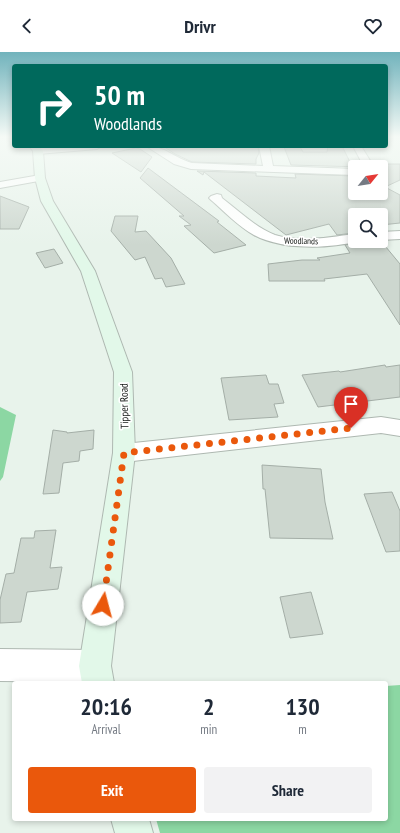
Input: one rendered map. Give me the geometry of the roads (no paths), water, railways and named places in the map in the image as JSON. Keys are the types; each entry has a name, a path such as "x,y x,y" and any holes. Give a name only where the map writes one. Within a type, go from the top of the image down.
{"street":[{"name":"Tipper Road","path":"39,172 47,201 88,270 123,372 124,453 96,674"},
{"path":"0,185 40,178"},
{"name":"Woodlands","path":"217,197 215,198 259,232 283,242 315,242 348,239"},
{"path":"388,236 400,235"},
{"path":"124,453 381,425 400,428"},
{"path":"0,665 96,674"},
{"path":"131,821 134,833"}]}
